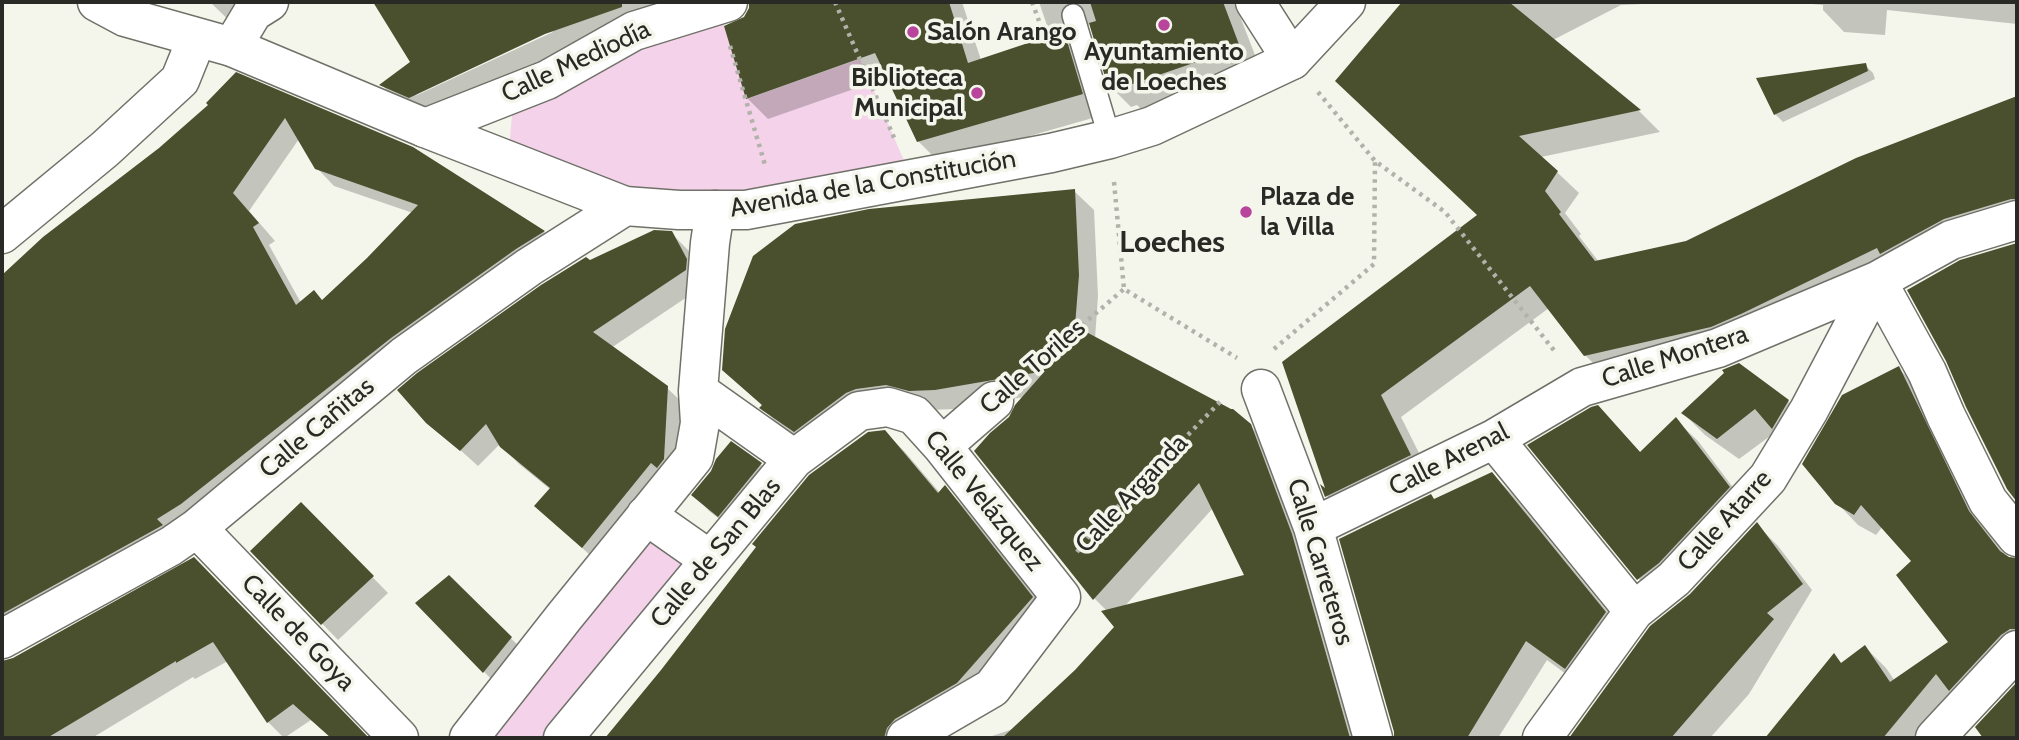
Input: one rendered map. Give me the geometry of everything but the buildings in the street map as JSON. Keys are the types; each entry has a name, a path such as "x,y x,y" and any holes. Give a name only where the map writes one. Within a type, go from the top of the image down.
{"street":[{"path":"2,234 105,149 180,80 215,43 268,2"},
{"path":"1255,2 1292,60 1346,2"},
{"name":"Calle Mediodía","path":"425,128 547,80 634,31 723,3"},
{"name":"Avenida de la Constitución","path":"113,7 215,43 625,206 679,210 746,210 1051,153 1110,139 1152,126 1292,60"},
{"name":"Calle Cañitas","path":"2,639 197,528 404,356 529,267 625,206"},
{"path":"469,738 694,457 701,423 698,391 715,210"},
{"name":"Calle Montera","path":"1582,387 1718,348 1877,281 1951,240 2017,220"},
{"path":"1877,281 1927,372 1988,501 2017,537"},
{"name":"Calle Atarre","path":"1542,738 1634,611 1674,579 1768,478 1809,410 1877,281"},
{"name":"Calle Carreteros","path":"1251,375 1313,527 1373,738"},
{"name":"Calle Arenal","path":"1313,527 1494,439 1582,387"},
{"name":"Calle de San Blas","path":"563,738 794,459 698,391"},
{"name":"Calle Toriles","path":"942,446 994,401"},
{"name":"Calle Velázquez","path":"794,459 859,411 888,407 914,415 942,446 1061,597"},
{"path":"1494,439 1634,611"},
{"path":"646,515 710,560"},
{"name":"Calle de Goya","path":"197,528 399,738"},
{"path":"906,738 992,688 1061,597"},
{"path":"1935,738 2017,650"}],"lane":[{"path":"1073,15 1110,139"}],"path":[{"path":"835,2 912,179"},
{"path":"1032,2 1040,25"},
{"path":"723,3 777,204"},
{"name":"Calle Montera","path":"1292,60 1375,161 1445,212 1582,387"},
{"path":"1110,139 1124,289 1251,375"},
{"path":"1273,351 1374,264 1375,161"},
{"name":"Calle Toriles","path":"994,401 1124,289"},
{"name":"Calle Arganda","path":"1061,597 1067,564 1090,535 1224,397"}],"shaded area":[{"path":"718,5 747,99 860,59 912,179 679,210 508,160 514,93"},
{"path":"646,515 710,560 563,738 475,738"}],"place":[{"name":"Ayuntamiento de Loeches","path":"1164,25"},
{"name":"Salón Arango","path":"913,32"},
{"name":"Biblioteca Municipal","path":"977,93"},
{"name":"Plaza de la Villa","path":"1246,212"}],"district":[{"name":"Loeches","path":"1172,243"}]}
